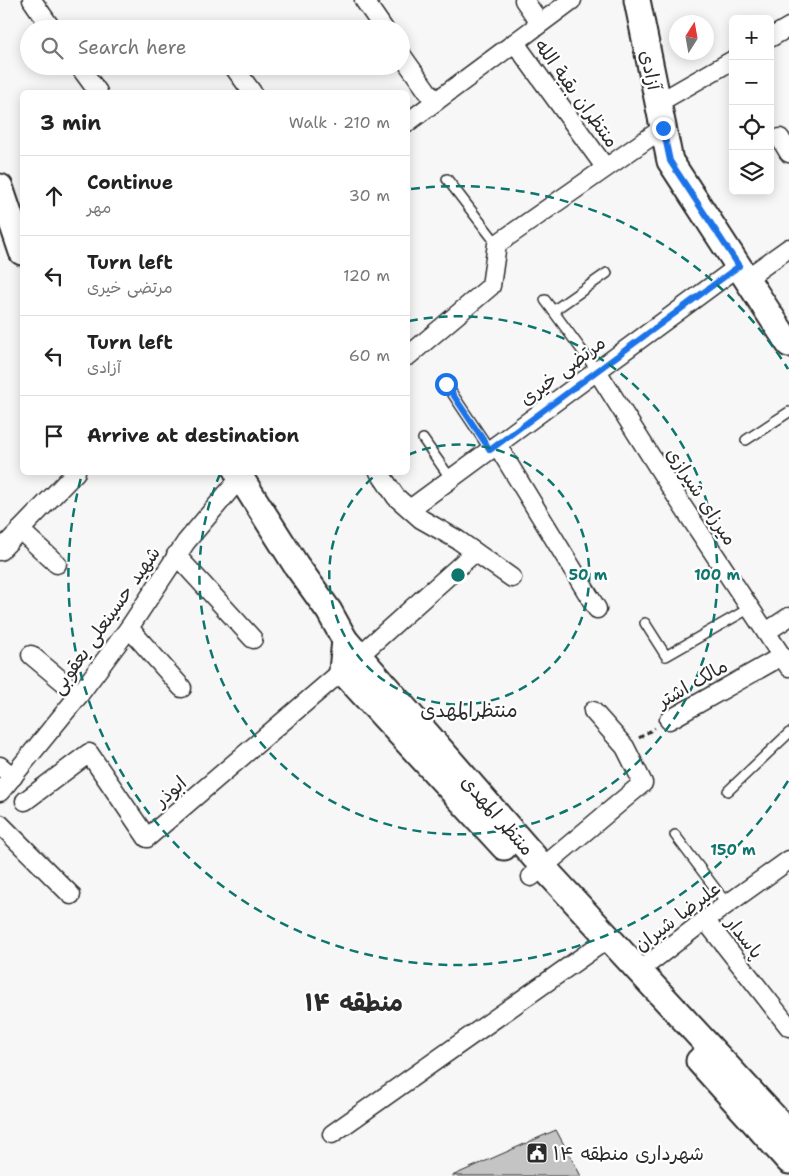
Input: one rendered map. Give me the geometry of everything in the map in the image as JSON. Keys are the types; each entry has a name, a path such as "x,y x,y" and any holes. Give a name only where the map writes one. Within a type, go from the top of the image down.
{"street":[{"path":"32,0 46,20"},
{"path":"364,0 378,20"},
{"path":"524,0 540,23"},
{"path":"410,121 572,0"},
{"name":"آزادی","path":"637,0 670,161 789,344"},
{"path":"774,36 789,27"},
{"name":"منتظران بقیة الله","path":"515,44 605,167"},
{"path":"658,103 729,62"},
{"path":"410,67 435,102"},
{"path":"86,75 97,90"},
{"path":"240,75 251,90"},
{"path":"410,354 491,286 497,244 663,128"},
{"path":"2,200 20,247"},
{"name":"مرتضی خیری","path":"410,510 598,370 743,272 789,248"},
{"name":"میرزای شیرازی","path":"598,370 683,507 785,662"},
{"path":"494,447 597,609"},
{"path":"0,551 73,475"},
{"name":"شهید حسینعلی یعقوبی","path":"0,792 7,771 79,695 129,628 176,555 240,475"},
{"name":"منتظر المهدی","path":"242,475 296,565 329,611 348,655 537,872 602,943 639,972 788,1152"},
{"path":"380,475 396,497 421,519 475,552 512,578"},
{"path":"20,530 57,564"},
{"path":"348,655 475,552"},
{"path":"176,555 253,639"},
{"path":"766,632 789,617"},
{"path":"129,628 182,688"},
{"path":"31,655 79,695"},
{"name":"ابوذر","path":"25,801 89,753 147,838 348,655"},
{"name":"مالک اشتر","path":"669,720 785,662"},
{"path":"537,872 643,783 624,747 593,711"},
{"path":"0,824 71,895"},
{"name":"علیرضا شیران","path":"639,972 705,920 789,860"},
{"name":"پاسدار","path":"705,920 789,1027"},
{"path":"332,1134 602,943 788,1152"}],"lane":[{"path":"447,179 497,244"},
{"path":"553,311 607,273"},
{"path":"545,300 598,370"},
{"path":"446,384 494,447"},
{"path":"746,440 789,412"},
{"path":"422,439 451,479"},
{"path":"645,623 666,656 750,608"},
{"path":"728,791 789,734"},
{"path":"675,835 728,904"}],"path":[{"name":"مالک اشتر","path":"624,747 669,720"}],"building":[{"name":"شهرداری منطقه ۱۴","path":"556,1130 581,1176 452,1176"}],"place":[{"name":"شهرداری منطقه ۱۴","path":"537,1153"}],"district":[{"name":"منتظرالمهدی","path":"469,710"},
{"name":"منطقه ۱۴","path":"354,1003"}],"route":[{"path":"446,384 490,450 739,266 670,161 663,128"}]}
